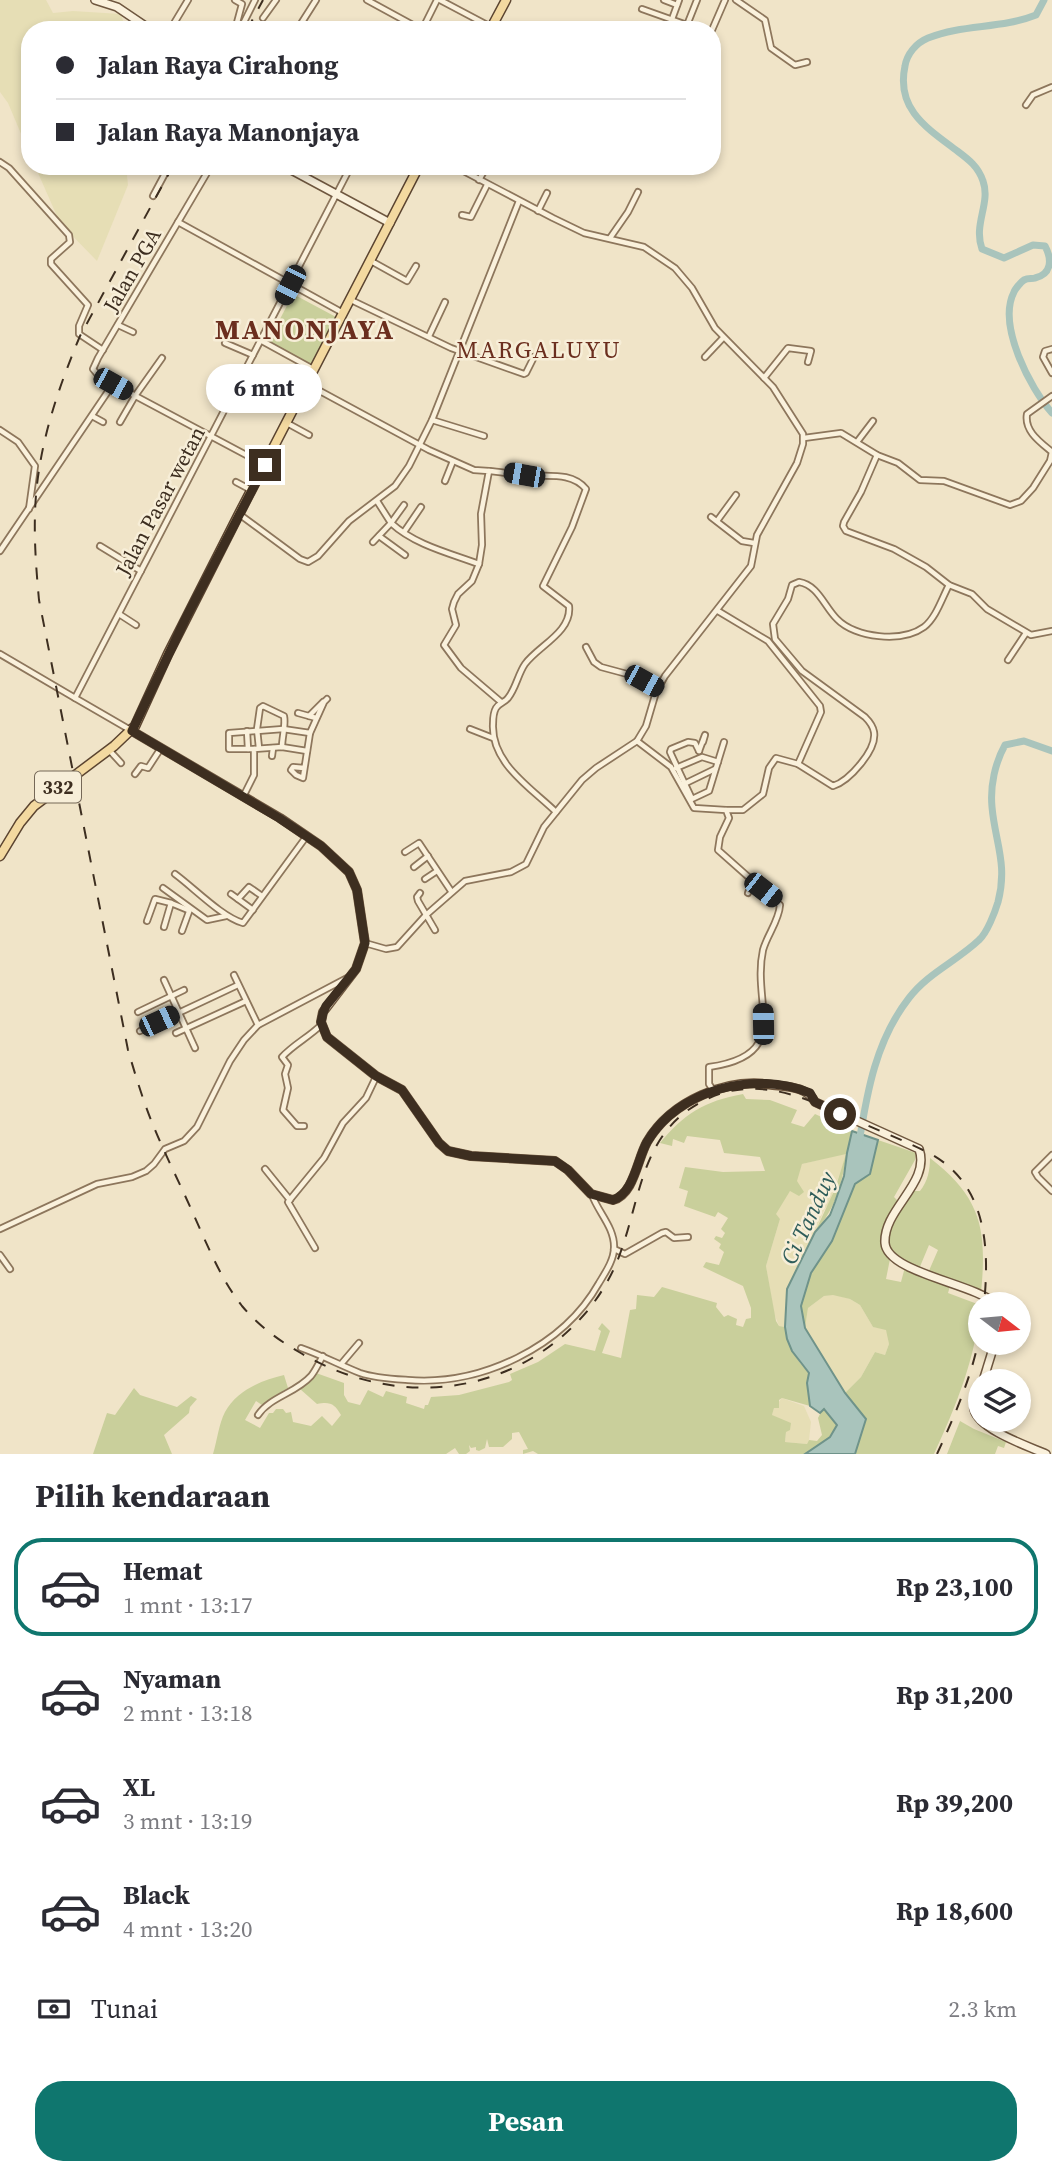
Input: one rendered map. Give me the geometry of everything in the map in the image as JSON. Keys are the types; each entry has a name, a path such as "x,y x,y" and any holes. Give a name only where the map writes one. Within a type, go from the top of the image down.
{"main road":[{"path":"495,21 506,0"},
{"path":"132,731 239,514 414,175"},
{"name":"332","path":"0,856 34,806 132,731"}],"street":[{"path":"98,0 117,7 138,21"},
{"path":"175,21 188,0"},
{"path":"235,0 242,4 239,21"},
{"path":"242,21 255,0"},
{"path":"263,18 276,0"},
{"path":"303,21 316,0"},
{"path":"367,0 379,3 408,21"},
{"path":"427,21 439,0 477,21"},
{"path":"664,0 678,3 672,19"},
{"path":"688,21 696,0"},
{"path":"716,21 725,0"},
{"path":"736,0 765,20 774,51 795,65 807,62"},
{"path":"642,9 676,21"},
{"path":"1026,104 1040,90 1052,87"},
{"path":"0,162 18,177 69,235 70,242 51,259 51,264 88,305 79,326 79,334 103,350 94,366 94,372 265,465"},
{"path":"153,196 164,175"},
{"name":"Jalan PGA","path":"103,350 206,175"},
{"path":"301,175 390,223"},
{"name":"Jalan Pasar wetan","path":"75,698 346,175"},
{"path":"365,943 386,948 397,947 426,915 470,878 511,872 526,864 536,839 589,773 637,741 651,715 658,689 751,566 754,544 797,463 804,438 785,403 723,338 692,288 675,268 644,247 584,233 470,175"},
{"path":"479,180 482,175"},
{"path":"462,215 471,218 487,185"},
{"path":"610,238 638,192"},
{"path":"538,211 547,193"},
{"path":"239,514 300,559 308,562 318,556 349,521 377,501 402,478 432,420 519,201"},
{"path":"178,222 344,313"},
{"path":"371,261 407,281 410,281 416,266"},
{"path":"351,300 459,351 523,374 534,357"},
{"path":"429,337 445,302"},
{"path":"118,325 133,332"},
{"path":"705,356 723,338"},
{"path":"262,341 314,369"},
{"path":"225,343 253,355"},
{"path":"764,378 788,348 811,351 808,362"},
{"path":"1052,349 1045,351 1043,357 1052,373"},
{"path":"120,422 162,358"},
{"path":"306,383 474,470 555,475 583,485 586,492 543,586 569,606 570,613 552,640 537,650 526,663 508,698 494,711 493,738 503,762 556,812"},
{"path":"0,551 113,384"},
{"path":"804,438 841,433 877,455 898,463 920,480 944,481 1010,505 1021,501 1033,488 1049,461 1052,452 1031,432 1026,423 1027,414 1051,397"},
{"path":"92,416 103,422"},
{"path":"432,420 484,436"},
{"path":"857,442 873,421"},
{"path":"286,423 309,435"},
{"path":"0,430 18,442 35,466 29,510"},
{"path":"877,455 843,526 851,535 894,549 926,567 949,585 972,594 987,609 1026,633 1034,635 1052,631"},
{"path":"445,481 453,461"},
{"path":"489,471 481,514 482,545 479,564 471,581 454,602 452,609 456,625 444,645 461,668 501,702"},
{"path":"236,482 252,491"},
{"path":"717,521 736,495"},
{"path":"377,501 391,523 416,541 479,564"},
{"path":"373,542 404,505"},
{"path":"404,532 421,507"},
{"path":"711,517 742,541 754,544"},
{"path":"379,536 405,555"},
{"path":"100,546 141,571"},
{"path":"699,751 695,743 690,742 671,749 670,755 694,808 743,810 763,794 774,759 798,764 833,786 849,778 868,752 874,733 865,717 802,671 775,639 772,631 774,624 788,599 791,587 799,582 806,583 821,596 837,619 855,632 891,637 923,627 932,617 949,585"},
{"path":"718,611 768,641 820,706 821,712 798,764"},
{"path":"119,614 136,625"},
{"path":"1008,660 1026,633"},
{"path":"768,641 775,639"},
{"path":"586,647 594,662 601,667 636,678 658,689"},
{"path":"0,654 243,797 333,856 349,872 357,890 365,943 356,969 326,1006 322,1025 327,1037 376,1076 402,1090 439,1143 448,1151 471,1156 555,1161 568,1170 591,1194 604,1215 614,1248 607,1269 583,1307 544,1341 500,1367 456,1377 411,1381 365,1374 301,1348"},
{"path":"304,768 310,733 326,700 309,716"},
{"path":"243,797 254,775 254,749 260,708 263,706 284,716 282,747"},
{"path":"298,713 316,718"},
{"path":"307,751 282,747 229,749 229,733 283,729 310,733"},
{"path":"471,729 493,738"},
{"path":"247,731 254,749"},
{"path":"697,758 705,736 703,742"},
{"path":"637,741 674,767 692,799 705,795 710,789 724,742"},
{"path":"135,774 141,766 148,768 160,748"},
{"path":"272,756 273,748"},
{"path":"109,750 121,763"},
{"path":"674,767 702,757 718,762"},
{"path":"684,784 716,769"},
{"path":"713,1090 709,1084 709,1068 740,1060 763,1037 763,954 781,907 718,850 720,837 729,818 726,810"},
{"path":"175,874 215,904 226,916 243,923 306,836"},
{"path":"405,852 418,842 452,891"},
{"path":"414,867 428,856"},
{"path":"425,879 437,871"},
{"path":"748,892 752,883"},
{"path":"238,899 249,887 262,896"},
{"path":"163,888 210,921 226,916"},
{"path":"420,893 417,899 435,930"},
{"path":"231,894 253,910"},
{"path":"147,921 155,898 190,909"},
{"path":"164,927 171,903"},
{"path":"182,931 190,909"},
{"path":"234,975 258,1025"},
{"path":"0,1229 97,1184 132,1177 146,1171 165,1149 184,1141 197,1127 230,1061 258,1025 349,977"},
{"path":"164,980 195,1048"},
{"path":"140,1031 238,985"},
{"path":"138,1012 184,990"},
{"path":"176,1033 246,1001"},
{"path":"304,1126 297,1126 283,1110 289,1087 285,1074 288,1064 282,1057 322,1025"},
{"path":"290,1200 324,1158 343,1123 366,1098 376,1076"},
{"path":"591,1194 613,1200 621,1197 628,1190 640,1157 657,1128 687,1102 713,1090 741,1085 769,1084 807,1092 815,1102 916,1147 921,1156 918,1172 892,1218 885,1239 887,1251 891,1257 912,1268 973,1292"},
{"path":"1052,1155 1037,1168 1035,1174 1052,1191"},
{"path":"265,1169 290,1200 290,1206 315,1248"},
{"path":"614,1248 625,1254 666,1232 674,1238 688,1237"},
{"path":"0,1255 10,1269"},
{"path":"342,1363 359,1343"},
{"path":"258,1415 265,1404 311,1376 323,1356"},
{"path":"997,1432 1046,1454"}],"shaded area":[{"path":"0,0 46,0 53,13 73,11 121,14 123,21 21,21 21,134 8,103 0,92"},
{"path":"39,175 127,175 128,185 97,261 60,223"},
{"path":"847,1153 829,1204 787,1289 785,1327 779,1326 774,1313 766,1266 780,1219 775,1214 785,1196 800,1187 796,1181 802,1164"},
{"path":"833,1294 860,1305 873,1327 886,1329 889,1344 885,1355 875,1352 861,1377 845,1393 805,1328 808,1308 824,1296"},
{"path":"782,1398 804,1406 811,1422 807,1444 785,1442 786,1432 772,1415"}],"green space":[{"path":"293,294 336,317 311,364 268,342"},
{"path":"743,1094 746,1099 770,1100 797,1110 791,1123 804,1127 815,1114 852,1131 837,1195 815,1232 835,1189 846,1154 802,1164 797,1181 804,1192 799,1196 790,1191 776,1214 780,1219 766,1266 776,1321 779,1326 785,1327 793,1352 809,1373 807,1383 810,1406 782,1398 779,1400 779,1408 774,1408 772,1415 791,1423 785,1442 807,1444 809,1440 817,1441 822,1435 818,1418 823,1408 837,1425 828,1439 805,1454 538,1454 533,1451 523,1454 523,1450 528,1449 519,1432 512,1433 512,1439 503,1447 489,1447 487,1439 485,1448 479,1451 469,1445 470,1451 466,1454 459,1454 455,1448 446,1454 213,1454 221,1421 230,1404 251,1387 284,1375 288,1388 283,1391 284,1394 262,1405 256,1401 245,1420 260,1428 269,1413 283,1409 286,1413 291,1412 293,1422 311,1426 322,1416 332,1426 341,1415 337,1408 329,1403 317,1404 300,1389 316,1373 344,1383 344,1395 348,1402 360,1405 368,1390 383,1397 386,1391 407,1397 406,1403 424,1409 431,1397 459,1395 509,1382 512,1380 510,1374 538,1362 565,1344 595,1351 601,1331 598,1329 602,1323 610,1331 602,1353 621,1358 630,1310 636,1309 637,1295 654,1297 662,1287 717,1303 716,1307 724,1317 728,1315 737,1319 736,1325 743,1327 746,1319 751,1318 751,1308 743,1286 703,1267 706,1262 719,1265 724,1252 719,1248 721,1244 714,1239 716,1236 722,1238 725,1233 721,1229 728,1218 718,1212 715,1217 684,1206 688,1191 679,1188 685,1167 723,1172 765,1171 760,1157 724,1153 720,1140 687,1136 684,1143 673,1139 672,1146 660,1143 696,1110"},
{"path":"878,1140 916,1153 915,1160 894,1197 900,1203 891,1217 884,1250 890,1259 886,1279 901,1282 905,1267 950,1286 948,1293 968,1300 968,1355 971,1355 964,1381 934,1454 855,1454 866,1419 845,1393 861,1377 875,1352 885,1355 889,1344 886,1330 873,1327 860,1305 850,1299 833,1295 824,1296 808,1308 805,1328 801,1306 811,1273 832,1241 855,1184 870,1174"},
{"path":"930,1158 961,1187 971,1202 981,1233 981,1292 928,1273 938,1250 929,1245 919,1269 892,1256 887,1239 894,1219 909,1191 920,1191 923,1187 930,1167"},
{"path":"134,1388 140,1395 177,1407 191,1396 197,1399 190,1407 189,1413 164,1435 172,1454 93,1454 107,1413 115,1415"},
{"path":"960,1421 968,1426 968,1432 981,1432 1006,1442 1004,1448 998,1446 995,1454 947,1454"}],"water":[{"path":"852,1131 878,1140 870,1174 855,1184 832,1241 811,1273 801,1306 805,1328 845,1393 866,1419 855,1454 805,1454 830,1437 837,1425 824,1409 820,1413 810,1406 807,1383 809,1373 792,1351 787,1339 787,1289 815,1232 830,1215 844,1176"}],"waterway":[{"path":"1044,0 1036,15 1009,23 955,30 924,40 910,53 903,81 909,105 916,115 968,160 981,176 985,189 979,231 982,249 1004,258 1033,245 1045,246 1049,261 1047,270 1041,276 1024,280 1018,286 1010,306 1010,321 1018,356 1034,388 1052,413"},
{"name":"Ci Tanduy","path":"859,1143 875,1067 888,1031 917,989 982,937 995,911 1002,876 992,791 1001,752 1005,745 1024,741 1052,751"}],"railway":[{"path":"252,21 263,0"},
{"path":"168,175 80,336 61,385 50,419 39,470 35,502 35,551 39,600 128,1050 161,1143 214,1260 242,1306 276,1337 299,1352 336,1370 375,1382 414,1387 453,1386 490,1377 526,1361 559,1339 589,1309 608,1281 618,1259 648,1164 669,1128 686,1112 707,1099 746,1089 766,1089 804,1098 910,1144 947,1165 962,1180 980,1217 986,1260 985,1292"},
{"path":"937,1454 976,1355"}],"district":[{"name":"MANONJAYA","path":"305,329"},
{"name":"MARGALUYU","path":"539,349"}],"route":[{"path":"265,465 160,670 132,731 279,818 321,846 349,872 357,890 365,943 356,969 326,1006 321,1022 324,1034 376,1076 402,1090 439,1143 448,1151 471,1156 555,1161 568,1170 591,1194 613,1200 628,1190 640,1157 657,1128 687,1102 713,1090 762,1083 792,1088 810,1093 815,1102 840,1114"}]}
